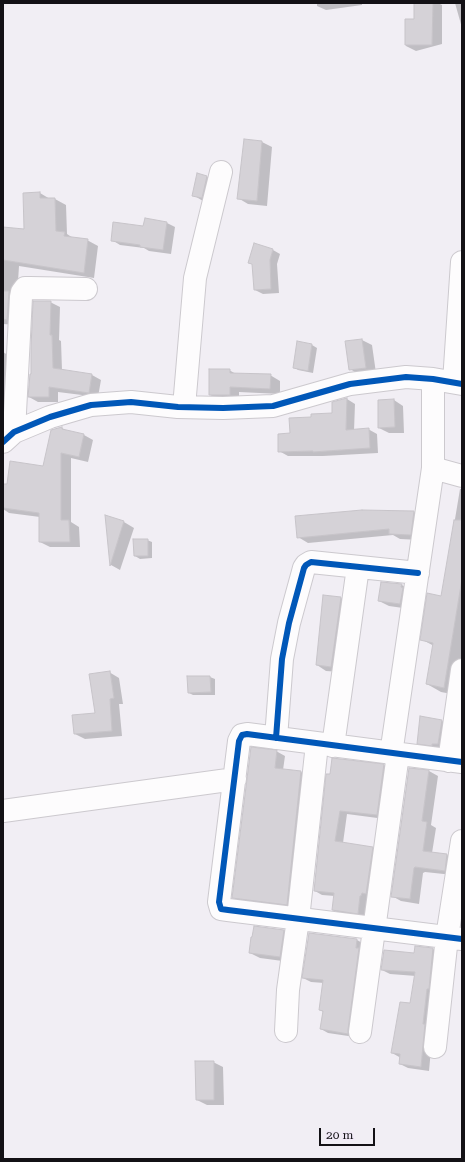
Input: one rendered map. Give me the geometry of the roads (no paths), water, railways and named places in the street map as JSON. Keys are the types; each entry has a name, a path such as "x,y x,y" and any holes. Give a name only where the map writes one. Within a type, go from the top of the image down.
{"street":[{"path":"184,407 195,278 221,172"},
{"path":"9,437 50,417 91,406 131,402 184,407 223,408 273,406 350,384 406,377 458,383 462,262"},
{"path":"9,437 22,292 25,288 86,289"},
{"path":"360,1032 394,754 433,468 433,379"},
{"path":"433,468 462,476"},
{"path":"276,738 282,659 289,623 304,568 311,562 418,573"},
{"path":"286,1031 288,990 325,745 358,567"},
{"path":"455,938 221,909 219,902 239,741 242,735 247,734 455,762 462,670"},
{"path":"3,811 235,779"},
{"path":"435,1047 455,938 462,842"}]}
